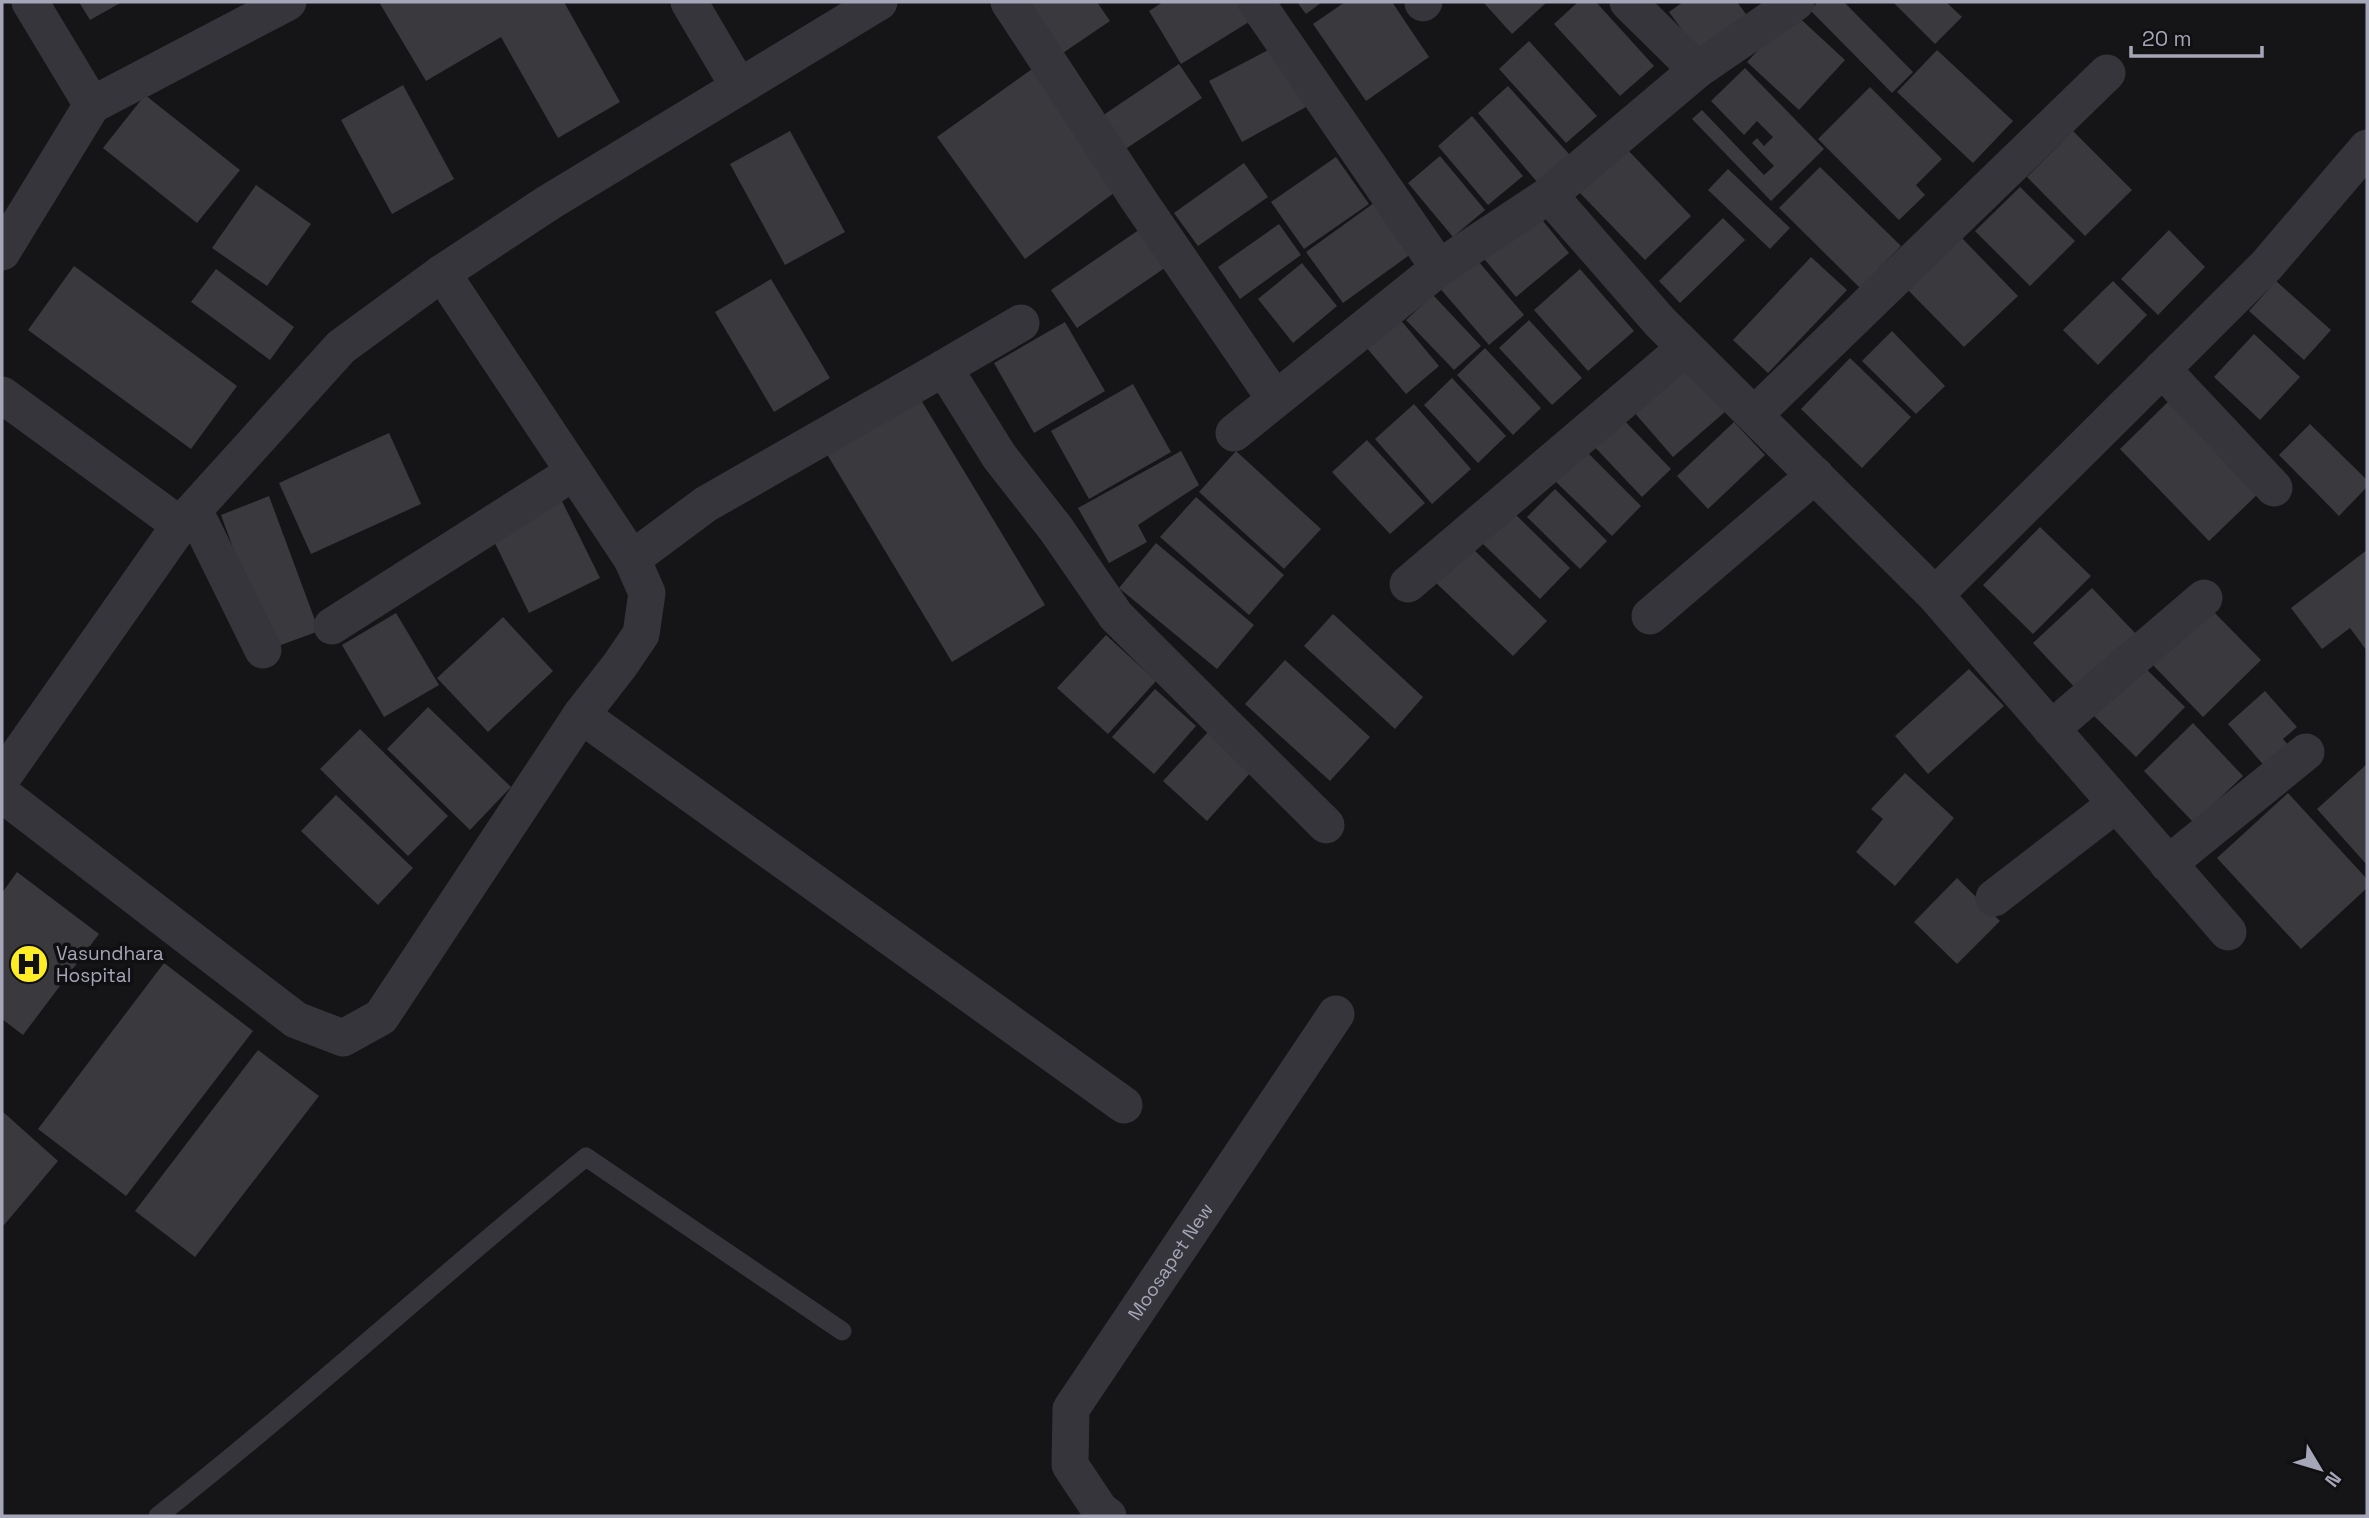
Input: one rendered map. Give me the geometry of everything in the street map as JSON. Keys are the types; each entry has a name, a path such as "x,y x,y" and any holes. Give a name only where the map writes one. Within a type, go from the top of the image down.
{"street":[{"path":"30,2 92,105"},
{"path":"2,252 92,105 288,2"},
{"path":"689,2 739,87"},
{"path":"2,778 187,518 341,346 442,273 548,203 878,2"},
{"path":"1009,2 1138,200 1275,399"},
{"path":"1256,2 1439,268"},
{"path":"1628,2 1697,70"},
{"path":"1234,433 1439,268 1549,195 1697,70 1796,2"},
{"path":"1754,415 2107,73"},
{"path":"1935,595 2266,266 2367,148"},
{"path":"1549,195 1685,348 1935,595 2228,932"},
{"path":"2,794 296,1020 343,1038 381,1017 581,715 641,634 647,593 632,559 442,273"},
{"path":"632,559 706,504 1021,323"},
{"path":"1408,584 1685,348"},
{"path":"944,368 999,456 1056,529 1116,616 1326,825"},
{"path":"2162,369 2274,488"},
{"path":"2,395 187,518 263,650"},
{"path":"331,626 574,472"},
{"path":"1650,616 1815,475"},
{"path":"2051,729 2204,598"},
{"path":"581,715 1124,1105"},
{"path":"2168,864 2306,752"},
{"path":"1994,898 2116,804"},
{"name":"Moosapet New","path":"1108,1516 1100,1510 1070,1465 1071,1409 1336,1014"}],"lane":[{"path":"158,1516 253,1441 503,1225 586,1157 842,1331"}],"building":[{"path":"79,2 122,2 90,20"},
{"path":"379,2 564,2 620,102 558,138 501,37 426,81"},
{"path":"1015,2 1097,2 1110,21 1054,59"},
{"path":"1163,2 1248,2 1257,17 1181,64 1149,11"},
{"path":"1297,2 1322,2 1306,14"},
{"path":"1345,2 1392,2 1429,57 1366,101 1313,24"},
{"path":"1483,2 1547,2 1512,34"},
{"path":"1578,2 1596,2 1654,66 1620,96 1554,24"},
{"path":"1683,2 1737,2 1754,25 1705,61 1669,12"},
{"path":"1818,2 1844,2 1913,72 1892,93 1810,10"},
{"path":"1893,2 1946,2 1962,17 1935,44"},
{"path":"1793,12 1845,60 1799,110 1747,62"},
{"path":"1529,41 1597,116 1566,143 1499,69"},
{"path":"1274,47 1306,107 1242,142 1209,81"},
{"path":"1937,50 2013,121 1973,163 1897,92"},
{"path":"1179,64 1202,98 1124,150 1102,116"},
{"path":"1745,68 1824,149 1771,201 1692,119 1702,110 1764,175 1774,166 1752,143 1757,138 1764,146 1773,137 1757,121 1744,135 1711,101"},
{"path":"1032,69 1118,190 1025,259 937,137"},
{"path":"403,85 454,179 392,214 341,120"},
{"path":"1508,86 1569,154 1538,183 1478,113"},
{"path":"1870,87 1942,159 1916,185 1925,195 1899,220 1818,139"},
{"path":"145,95 240,170 197,223 103,148"},
{"path":"1472,116 1523,176 1488,205 1438,146"},
{"path":"790,131 845,232 785,265 730,164"},
{"path":"2073,131 2132,190 2085,236 2027,177"},
{"path":"1624,146 1691,216 1645,260 1578,191"},
{"path":"1440,156 1485,210 1453,237 1408,183"},
{"path":"1336,157 1369,204 1304,249 1271,202"},
{"path":"1244,163 1268,197 1198,246 1174,213"},
{"path":"1820,167 1901,246 1860,288 1779,208"},
{"path":"1728,169 1790,228 1770,249 1708,190"},
{"path":"256,185 311,224 267,286 212,248"},
{"path":"2020,187 2075,241 2030,286 1975,231"},
{"path":"1378,200 1415,251 1343,303 1306,252"},
{"path":"1535,211 1569,253 1516,297 1481,255"},
{"path":"1723,218 1745,240 1680,303 1659,281"},
{"path":"1279,224 1301,255 1240,299 1218,267"},
{"path":"1146,225 1172,263 1077,328 1051,290"},
{"path":"2169,230 2205,267 2158,315 2121,279"},
{"path":"1959,235 2018,296 1964,347 1905,287"},
{"path":"1473,255 1524,315 1489,345 1438,286"},
{"path":"1811,257 1847,290 1768,373 1733,340"},
{"path":"1302,263 1337,306 1293,343 1258,299"},
{"path":"74,266 237,386 191,449 28,330"},
{"path":"216,269 294,327 270,360 191,302"},
{"path":"1580,269 1634,331 1588,371 1534,310"},
{"path":"771,279 830,378 774,412 715,312"},
{"path":"2113,281 2147,315 2098,365 2063,330"},
{"path":"2276,281 2331,330 2304,360 2249,311"},
{"path":"1433,295 1481,346 1454,370 1406,320"},
{"path":"1394,312 1439,366 1406,394 1360,340"},
{"path":"1529,320 1582,378 1552,405 1499,348"},
{"path":"1065,322 1105,391 1034,433 994,363"},
{"path":"1892,331 1945,386 1916,414 1862,361"},
{"path":"2254,334 2300,377 2260,420 2214,377"},
{"path":"1485,348 1541,408 1513,435 1457,375"},
{"path":"1850,358 1911,417 1862,468 1801,409"},
{"path":"1686,364 1726,411 1673,457 1633,411"},
{"path":"1452,378 1506,436 1478,463 1424,405"},
{"path":"1133,384 1171,452 1089,499 1051,431"},
{"path":"918,395 1045,605 952,662 825,451"},
{"path":"2173,397 2262,490 2209,541 2120,449"},
{"path":"1414,404 1471,469 1432,504 1375,439"},
{"path":"1618,414 1671,469 1642,497 1590,442"},
{"path":"1734,422 1765,455 1708,509 1677,476"},
{"path":"2310,424 2367,480 2367,487 2339,516 2279,455"},
{"path":"389,433 421,504 311,554 279,483"},
{"path":"1367,440 1425,503 1390,534 1332,472"},
{"path":"1583,448 1641,506 1612,536 1553,479"},
{"path":"1181,451 1199,485 1138,525 1147,542 1109,563 1078,508"},
{"path":"1236,451 1321,529 1284,569 1199,492"},
{"path":"1555,489 1607,541 1580,569 1527,517"},
{"path":"558,493 600,578 529,613 487,527"},
{"path":"269,496 319,631 270,649 221,515"},
{"path":"1196,497 1284,575 1249,615 1160,537"},
{"path":"1512,511 1570,568 1540,599 1482,543"},
{"path":"2040,527 2091,576 2033,634 1983,585"},
{"path":"1156,543 1254,625 1217,669 1119,588"},
{"path":"1469,545 1547,621 1513,656 1434,581"},
{"path":"2367,550 2367,651 2350,628 2322,649 2291,608"},
{"path":"2092,588 2138,636 2079,692 2033,643"},
{"path":"2209,607 2261,660 2203,717 2151,663"},
{"path":"396,613 439,685 384,717 342,645"},
{"path":"1333,614 1423,697 1395,729 1304,646"},
{"path":"503,617 553,671 488,732 437,678"},
{"path":"1106,635 1156,681 1108,734 1057,688"},
{"path":"1285,660 1370,737 1330,781 1245,704"},
{"path":"2138,661 2185,707 2136,757 2089,711"},
{"path":"1969,669 2004,706 1928,774 1895,736"},
{"path":"1155,689 1196,726 1154,774 1112,737"},
{"path":"2265,691 2297,727 2283,739 2291,748 2267,769 2228,724"},
{"path":"428,707 511,787 470,830 387,749"},
{"path":"2193,723 2243,776 2194,823 2144,771"},
{"path":"360,729 448,816 408,856 320,769"},
{"path":"1208,732 1251,772 1207,821 1163,781"},
{"path":"2367,764 2367,865 2317,809"},
{"path":"1905,773 1954,818 1895,886 1856,852 1883,819 1871,809"},
{"path":"2288,793 2367,879 2367,888 2301,949 2217,858"},
{"path":"336,795 413,868 378,905 301,831"},
{"path":"17,872 99,934 23,1035 2,1019 2,893"},
{"path":"1957,878 2000,921 1957,964 1914,922"},
{"path":"164,963 253,1031 126,1196 38,1129"},
{"path":"258,1050 319,1096 195,1257 135,1211"},
{"path":"2,1111 58,1161 4,1225 2,1223"}],"place":[{"name":"Vasundhara Hospital","path":"29,964"}]}
